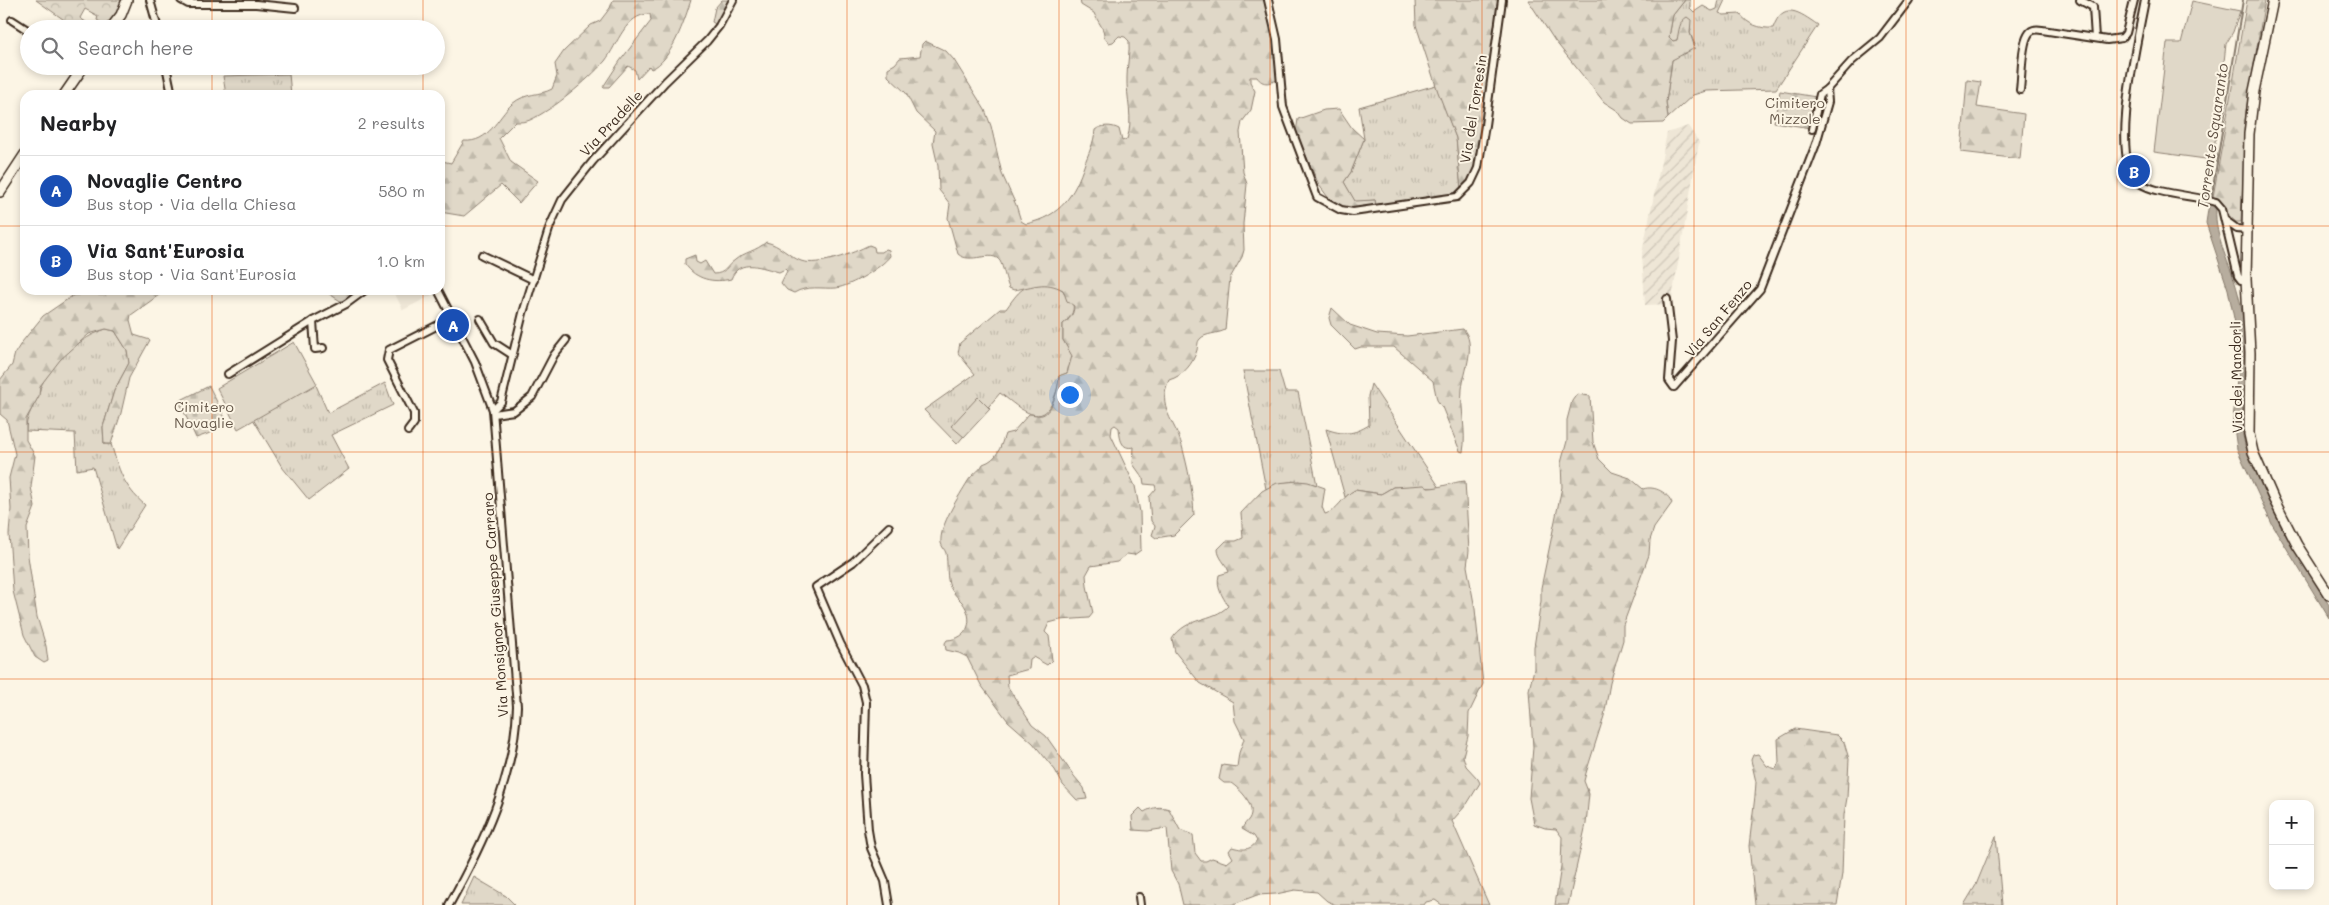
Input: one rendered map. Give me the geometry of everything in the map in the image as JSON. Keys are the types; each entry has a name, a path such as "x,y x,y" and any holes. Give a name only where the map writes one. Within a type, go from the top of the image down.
{"street":[{"path":"117,20 127,0"},
{"path":"150,0 156,20"},
{"path":"182,0 188,4 256,4 295,8"},
{"name":"Via Pradelle","path":"493,412 501,402 511,354 550,226 562,200 578,178 665,82 707,41 719,26 733,0"},
{"name":"Via del Torresin","path":"1268,0 1276,39 1283,107 1317,197 1341,210 1353,212 1457,197 1471,183 1478,168 1486,125 1502,0"},
{"path":"1812,129 1818,97 1828,89 1852,62 1880,38 1909,0"},
{"path":"2080,0 2093,7 2095,38"},
{"path":"2020,90 2024,46 2028,34 2034,30 2107,40 2122,38 2126,33 2134,0"},
{"path":"2145,0 2127,98 2126,163 2131,175 2149,187 2216,202 2222,209 2226,221 2238,276 2241,280 2246,279"},
{"name":"Via dei Mandorli","path":"2273,0 2254,91 2250,125 2246,230 2246,279 2250,353 2248,422 2253,452 2274,500 2297,545 2329,595"},
{"path":"12,20 20,25"},
{"path":"67,90 78,75"},
{"path":"168,75 171,90"},
{"name":"Via San Fenzo","path":"1667,299 1672,341 1669,380 1674,387 1760,289 1816,144 1828,102 1828,89"},
{"path":"0,192 20,162"},
{"path":"2226,221 2237,229 2246,230"},
{"path":"482,255 534,280"},
{"path":"228,374 358,295"},
{"name":"Via Monsignor Giuseppe Carraro","path":"440,295 475,362 493,412 517,706 516,732 503,787 481,844 449,905"},
{"path":"408,431 414,422 414,412 387,360 389,350 452,318"},
{"path":"480,320 494,343 511,354"},
{"path":"313,321 315,349 323,348"},
{"path":"493,412 514,411 532,397 554,355 566,340"},
{"path":"889,527 853,562 816,587 827,616 862,685 866,714 864,774 868,830 871,848 885,881 889,905"},
{"path":"1139,897 1140,905"}],"shaded area":[{"path":"1688,126 1699,142 1671,304 1645,305 1642,253 1667,133"},
{"path":"2209,203 2216,209 2220,241 2235,283 2242,313 2245,377 2242,420 2245,445 2281,527 2329,605 2329,618 2272,524 2237,449 2233,420 2237,379 2237,333 2228,289 2206,223"},
{"path":"396,295 432,295 403,310"}],"green space":[{"path":"36,0 121,0 121,5 112,20 97,20 98,16 85,9 80,18 83,20 64,20"},
{"path":"613,0 691,0 671,49 658,65 651,69 649,66 637,79 635,70 628,66 609,87 603,87 620,61 651,21 650,14 641,15 628,24 605,61 580,86 560,102 530,120 515,122 499,138 511,162 538,181 519,203 501,185 464,216 445,213 445,162 451,163 464,141 473,141 486,134 517,100 552,89 557,76 555,64 564,51 591,25 600,21 610,8"},
{"path":"722,0 733,0 717,25 712,22 715,8"},
{"path":"1080,0 1266,0 1275,41 1279,79 1267,83 1262,82 1257,77 1250,77 1250,82 1255,91 1251,110 1242,122 1240,132 1243,172 1247,184 1243,224 1244,250 1230,278 1225,330 1200,339 1190,365 1179,376 1169,380 1166,390 1165,398 1168,414 1179,437 1186,463 1194,515 1174,535 1156,538 1152,535 1155,526 1151,521 1149,497 1156,489 1155,485 1144,484 1143,478 1133,464 1134,447 1126,447 1122,443 1119,428 1115,425 1112,427 1111,435 1135,486 1140,512 1141,550 1134,555 1127,554 1117,562 1091,566 1086,575 1093,613 1089,618 1060,620 1049,623 1045,632 1049,636 1052,660 1047,665 1033,657 1030,659 1029,669 1007,675 1008,687 1032,725 1046,736 1084,788 1087,799 1077,800 1063,785 1055,770 1033,743 1008,721 981,685 967,657 946,650 945,643 947,640 954,639 965,632 969,621 966,608 950,587 946,553 941,543 943,528 950,511 971,477 983,464 995,456 1005,434 1013,432 1029,414 1042,415 1046,413 1052,404 1057,392 1059,376 1067,373 1072,356 1063,340 1063,324 1071,316 1074,306 1067,301 1063,290 1050,285 1014,290 1009,288 1000,261 992,256 968,258 958,254 948,218 950,204 939,190 938,166 933,144 935,131 916,113 906,93 888,76 888,68 900,58 920,56 922,44 925,41 946,51 954,60 985,110 991,126 1002,174 1021,221 1026,224 1038,220 1057,210 1071,195 1081,175 1097,128 1110,126 1119,129 1122,141 1127,139 1129,132 1130,116 1127,77 1129,41 1125,37 1119,36 1109,43 1104,37 1102,28 1094,13 1081,5"},
{"path":"1415,0 1498,0 1479,147 1471,175 1461,189 1456,138 1438,92 1416,25"},
{"path":"1528,0 1685,0 1673,15 1669,37 1673,41 1677,40 1681,24 1687,17 1691,20 1690,33 1695,48 1672,60 1666,102 1668,118 1663,123 1632,124 1623,118 1618,111 1604,102 1555,41"},
{"path":"1685,0 1690,0 1690,8 1694,12 1703,6 1712,11 1717,9 1719,0 1725,0 1719,13 1724,15 1740,14 1750,23 1763,28 1773,28 1777,19 1787,11 1798,13 1818,25 1776,89 1706,91 1693,95 1668,118 1666,102 1672,60 1695,45 1690,33 1691,29 1683,19 1677,40 1673,41 1669,37 1673,15"},
{"path":"2247,0 2265,0 2246,111 2241,222 2236,222 2229,216 2221,203 2213,197"},
{"path":"2192,1 2240,11 2233,32 2226,44 2213,160 2154,152 2167,43 2181,43"},
{"path":"289,75 291,90 225,90 223,76"},
{"path":"1967,80 1981,82 1977,107 2024,114 2020,159 1961,152"},
{"path":"1436,85 1456,138 1461,189 1455,193 1434,199 1395,205 1376,207 1375,200 1355,202 1344,182 1351,172 1364,139 1359,107"},
{"name":"Cimitero Mizzole","path":"1780,91 1816,97 1810,128 1774,122"},
{"path":"1339,109 1352,128 1364,139 1351,172 1344,182 1355,201 1375,200 1376,207 1347,209 1330,200 1319,185 1296,133 1298,119 1324,110"},
{"path":"766,242 796,259 808,262 826,261 869,245 874,247 875,252 889,250 890,256 873,271 842,287 804,289 794,293 787,290 781,283 787,271 785,269 779,272 745,266 735,272 731,279 718,281 694,274 685,264 685,259 695,255 696,262 700,264 705,261 713,274 717,274 739,257"},
{"path":"1053,284 1065,292 1072,302 1072,312 1063,324 1063,340 1073,356 1067,373 1059,376 1058,387 1052,403 1047,411 1034,415 1020,408 1000,393 957,444 924,410 975,374 958,353 960,343 1000,309 1006,309 1016,295 1025,288"},
{"path":"74,295 159,295 131,315 130,320 134,335 150,340 129,378 111,444 104,444 103,427 114,391 129,363 127,350 115,331 106,329 89,334 60,360 40,386 39,396 26,419 26,440 35,456 31,487 35,507 27,528 28,556 37,617 46,646 48,661 44,663 35,657 24,635 13,591 9,534 11,509 9,478 15,454 7,420 0,414 0,380 12,365 15,353 22,342 43,316"},
{"path":"331,295 357,295 342,302"},
{"path":"1332,308 1350,325 1377,334 1407,336 1463,329 1469,342 1469,350 1462,389 1463,452 1460,451 1442,407 1437,400 1433,381 1394,347 1361,347 1355,349 1331,325 1329,318"},
{"path":"106,329 115,331 127,350 129,363 114,391 103,427 104,444 111,444 119,470 132,491 145,505 117,549 93,467 77,470 75,433 26,431 28,418 41,386 54,366 78,344"},
{"path":"294,342 317,384 238,429 217,388"},
{"path":"1243,371 1279,371 1285,392 1298,392 1317,485 1291,482 1278,484 1266,489"},
{"path":"315,383 328,413 385,383 393,405 331,435 349,469 309,500 282,467 250,414"},
{"path":"1371,384 1440,488 1393,487 1381,494 1355,490 1345,497 1326,429 1348,433 1358,431 1369,425 1368,396"},
{"name":"Cimitero Novaglie","path":"209,386 227,422 213,430 213,432 196,438 179,401"},
{"path":"1577,394 1590,396 1593,442 1599,459 1612,472 1630,478 1643,489 1652,488 1660,491 1672,503 1654,528 1650,540 1649,555 1623,625 1623,640 1610,683 1604,716 1584,781 1589,794 1586,824 1568,905 1555,905 1561,866 1562,837 1556,829 1534,824 1529,798 1533,747 1529,690 1534,669 1534,647 1541,601 1541,588 1562,487 1561,463 1567,441 1567,420 1572,401"},
{"path":"978,397 990,409 964,437 951,426"},
{"path":"1465,481 1469,551 1467,566 1475,609 1483,684 1469,713 1468,736 1463,756 1466,766 1480,783 1467,804 1452,821 1489,905 1442,905 1435,900 1426,902 1424,905 1336,905 1327,901 1317,892 1295,890 1257,895 1231,905 1183,905 1178,884 1171,871 1167,828 1148,831 1133,830 1132,816 1140,808 1144,812 1160,807 1169,809 1180,830 1193,835 1195,853 1201,861 1212,858 1227,863 1233,858 1229,851 1232,847 1246,849 1252,847 1257,841 1254,836 1242,829 1251,814 1247,799 1231,783 1224,783 1219,779 1222,765 1237,767 1244,739 1235,721 1233,702 1200,683 1175,652 1172,639 1185,626 1215,615 1228,606 1220,591 1218,580 1219,575 1229,572 1219,555 1218,549 1226,541 1236,541 1243,538 1241,513 1262,491 1277,483 1308,482 1325,488 1322,507 1325,514 1333,510 1355,490 1381,494 1393,487 1424,485 1428,488 1433,488"},
{"path":"1795,729 1837,735 1844,742 1849,759 1844,815 1842,874 1837,905 1755,905 1749,846 1756,782 1751,760 1753,755 1758,754 1767,766 1776,769 1779,762 1778,739"},
{"path":"1996,836 2002,905 1964,905 1976,885"},
{"path":"474,877 506,896 515,905 461,905"}],"waterway":[{"name":"Torrente Squaranto","path":"2211,200 2243,0"}],"place":[{"name":"Via Sant'Eurosia","path":"2134,171"},
{"name":"Novaglie Centro","path":"453,325"}]}
